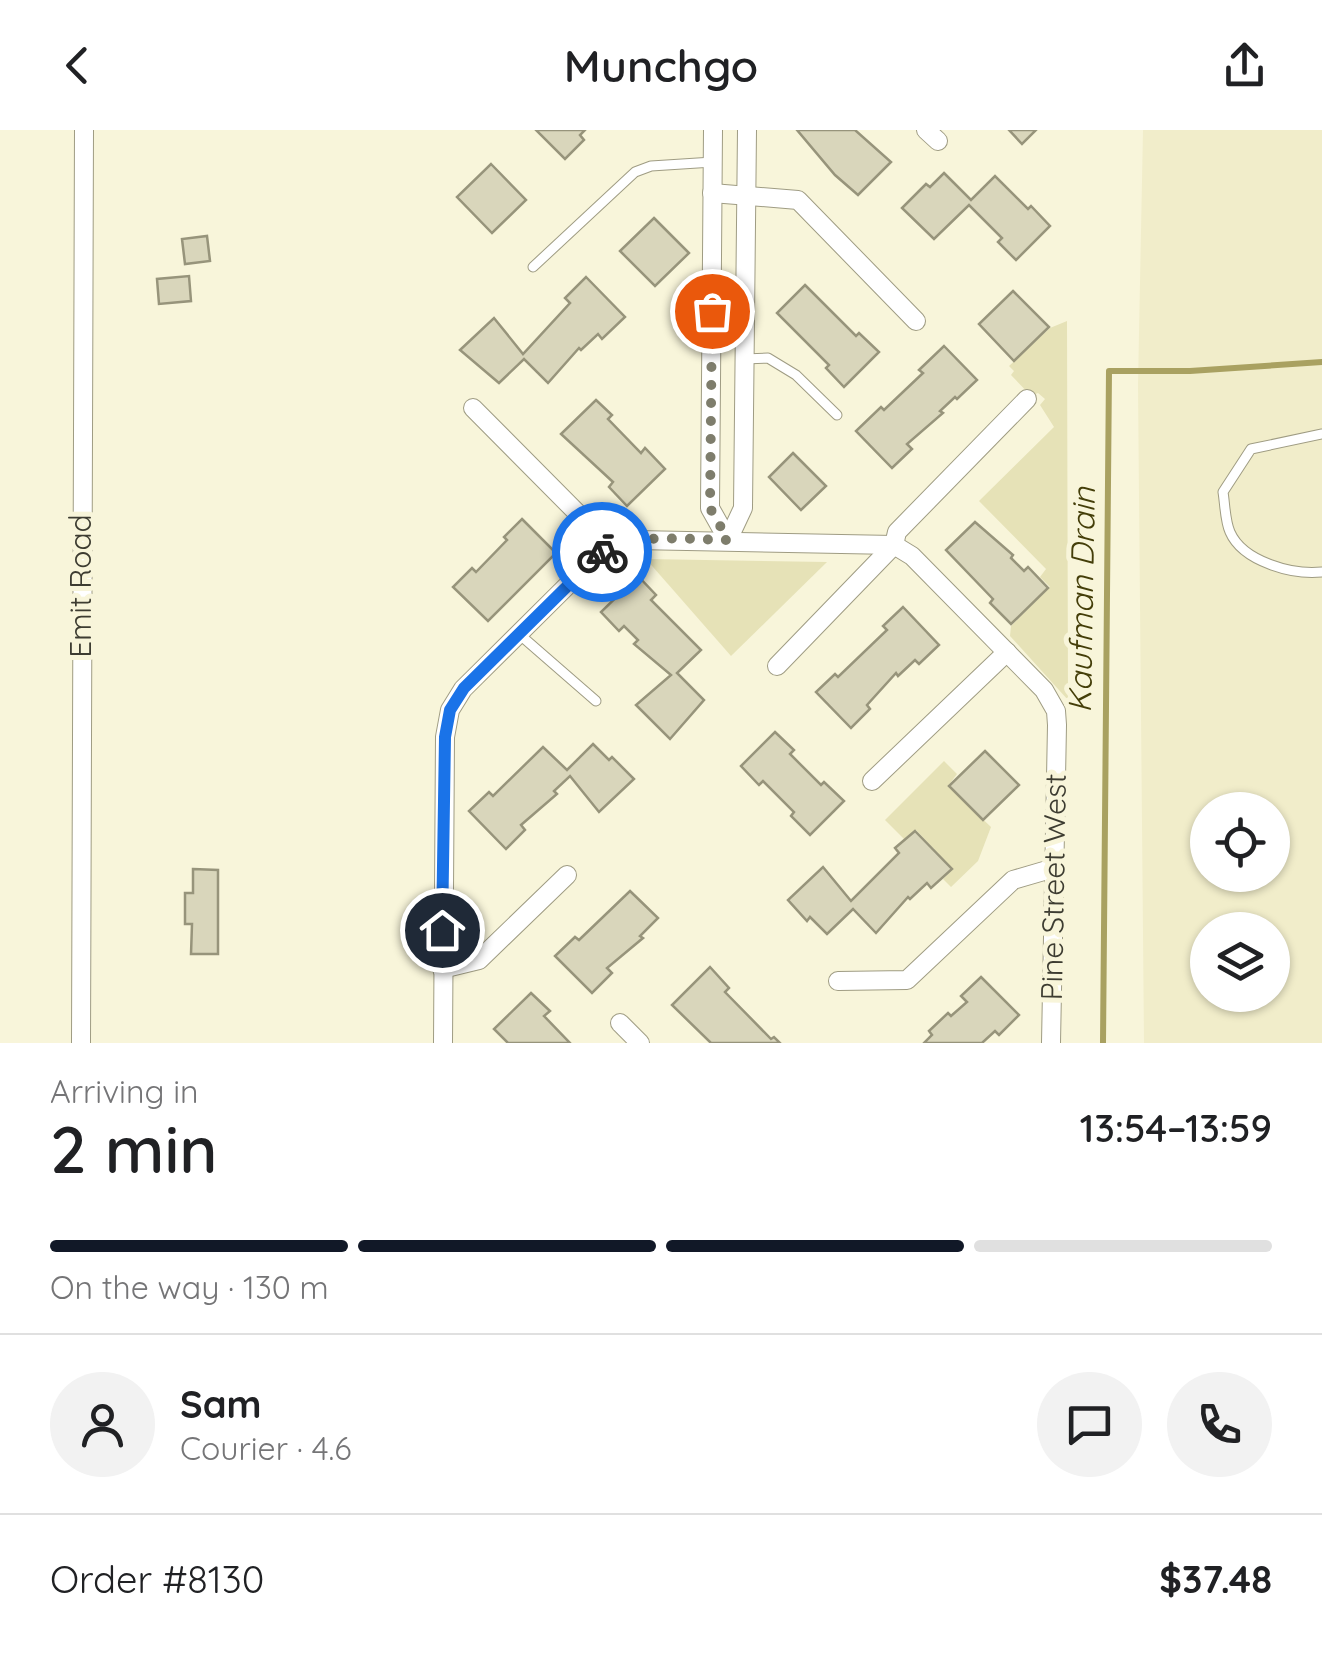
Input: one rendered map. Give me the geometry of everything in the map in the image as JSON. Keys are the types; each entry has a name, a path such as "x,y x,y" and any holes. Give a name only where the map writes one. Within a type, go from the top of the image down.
{"street":[{"name":"Emit Road","path":"81,1043 84,130"},
{"path":"713,130 710,508 728,540"},
{"path":"728,540 743,508 747,130"},
{"path":"712,193 798,200 916,321"},
{"path":"711,389 744,391"},
{"path":"777,666 894,545 897,532 1028,399"},
{"path":"473,408 610,546"},
{"path":"443,1043 446,723 464,688 610,546 636,540 894,545"},
{"name":"Pine Street West","path":"894,545 912,556 1044,690 1056,712 1052,1043"},
{"path":"872,780 1007,652"},
{"path":"838,981 908,980 1012,880 1054,868"},
{"path":"442,969 480,960 567,875"},
{"path":"620,1023 640,1043"}],"lane":[{"path":"533,267 635,172 651,166 712,162"},
{"path":"744,359 768,358 796,375 837,415"},
{"path":"1322,434 1251,449 1223,492 1230,535 1265,565 1322,572"},
{"path":"518,634 596,701"}],"shaded area":[{"path":"1143,130 1322,130 1322,1043 1144,1043 1138,385"},
{"path":"1067,321 1068,700 1010,636 1011,626 1050,587 1040,577 1046,569 979,501 1054,427 1040,405 1045,399 1038,393 1031,396 1011,375 1014,371 1009,366 1050,328"},
{"path":"646,559 827,562 731,656"},
{"path":"944,761 957,774 948,786 991,827 978,861 951,887 943,879 953,869 916,830 904,839 885,820"}],"building":[{"path":"536,130 585,130 580,135 584,140 565,159"},
{"path":"797,130 855,130 891,162 858,195 835,175"},
{"path":"1009,130 1036,130 1022,144"},
{"path":"491,164 526,200 492,233 457,197"},
{"path":"944,173 971,200 995,176 1050,226 1016,260 998,242 1002,238 969,205 934,239 902,208 926,184 930,187"},
{"path":"654,218 689,253 655,286 620,251"},
{"path":"207,236 210,261 185,264 182,239"},
{"path":"189,276 191,301 159,304 157,279"},
{"path":"586,277 625,317 602,339 598,334 579,348 548,383 524,359 499,383 460,350 494,318 523,354 570,303 565,298"},
{"path":"805,285 856,336 859,333 879,352 844,387 826,368 829,365 777,313"},
{"path":"1013,291 1049,327 1014,361 979,324"},
{"path":"944,346 977,380 907,444 912,449 892,468 856,431 923,373 919,370"},
{"path":"596,400 612,415 608,419 641,453 645,448 665,469 627,506 609,487 613,482 561,434"},
{"path":"793,453 826,486 801,510 769,477"},
{"path":"522,519 556,553 488,621 453,587 472,568 476,572"},
{"path":"975,522 1013,555 1011,558 1024,571 1028,567 1048,588 1011,624 946,550"},
{"path":"638,576 656,595 651,600 701,650 677,673 704,700 670,739 636,705 671,675 634,644 638,640 624,626 619,631 601,612"},
{"path":"903,607 939,645 919,664 915,660 898,676 896,673 851,728 816,692 835,674 838,677 887,630 883,626"},
{"path":"775,732 794,750 790,754 821,785 824,782 844,801 810,835 791,816 794,812 763,781 759,785 741,766"},
{"path":"593,744 634,779 599,812 570,776 554,791 557,794 521,825 525,830 506,849 469,811 489,792 493,796 543,747 567,770"},
{"path":"985,751 1019,785 983,820 949,786"},
{"path":"915,831 952,869 931,888 927,883 908,897 876,933 853,909 827,934 810,917 807,921 788,900 823,867 851,901 899,853 895,848"},
{"path":"193,869 218,870 218,954 191,954 192,924 185,924 185,893 193,893"},
{"path":"630,891 658,918 640,936 643,938 607,968 612,973 592,993 555,956 575,937 579,940"},
{"path":"710,967 729,988 725,992 771,1039 774,1037 780,1043 711,1043 672,1005"},
{"path":"981,977 1019,1015 999,1035 995,1031 982,1043 924,1043 932,1035 929,1031 967,1002 961,996"},
{"path":"531,993 550,1011 544,1016 570,1043 508,1043 494,1029"}],"waterway":[{"name":"Kaufman Drain","path":"1103,1043 1109,371 1190,371 1322,362"}],"way so far":[{"path":"602,552 636,540 728,540 710,508 712,311"}],"route":[{"path":"442,930 445,737 450,710 464,688 602,552"}]}
